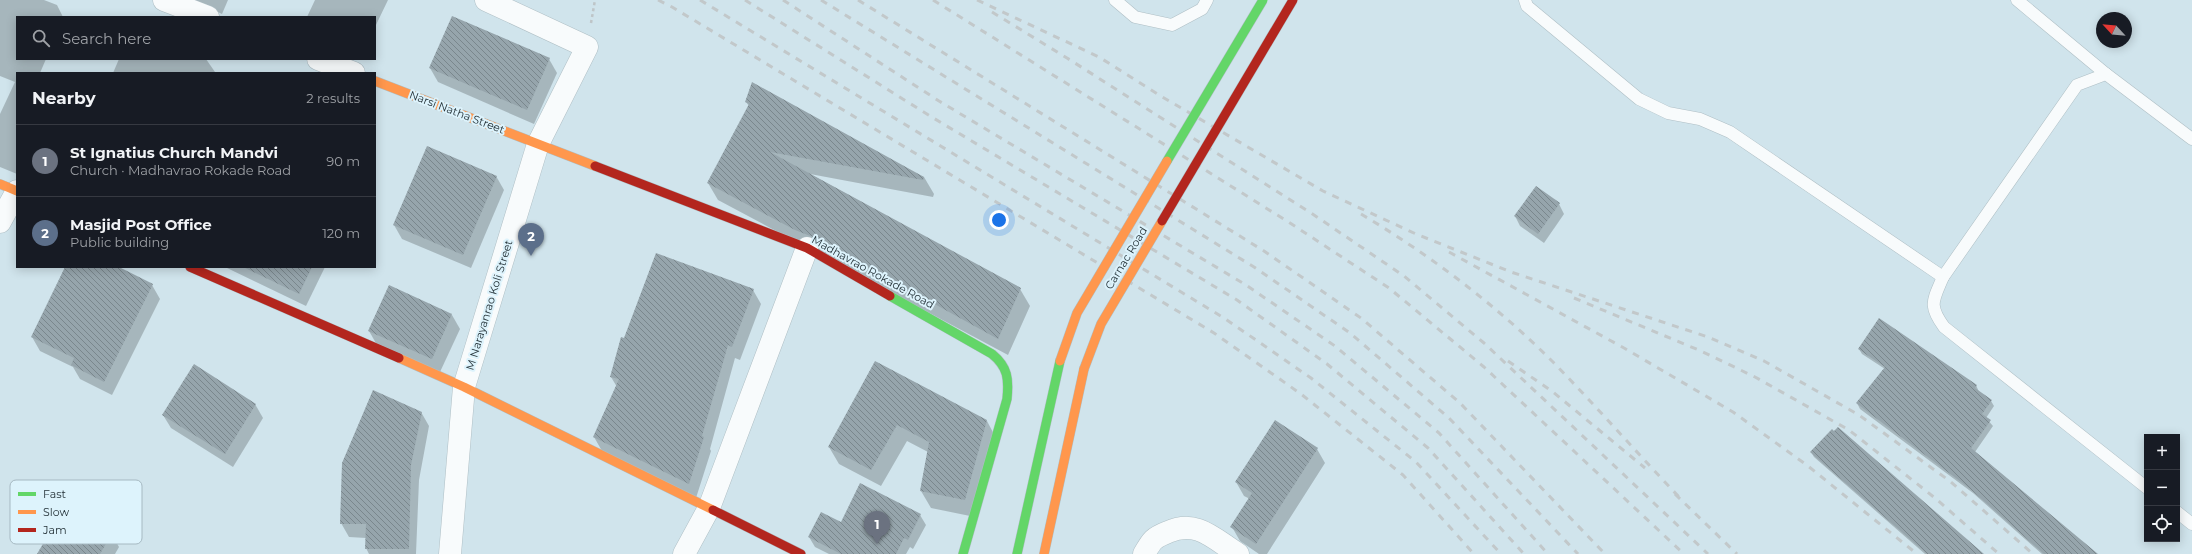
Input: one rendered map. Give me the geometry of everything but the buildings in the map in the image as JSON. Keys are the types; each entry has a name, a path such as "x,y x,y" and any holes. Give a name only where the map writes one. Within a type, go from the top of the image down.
{"street":[{"path":"164,0 205,16"},
{"name":"M Narayanrao Koli Street","path":"450,554 464,387 538,144 587,47 486,0"},
{"name":"Carnac Road","path":"1017,554 1060,361 1077,313 1263,0"},
{"name":"Carnac Road","path":"1044,554 1084,370 1101,324 1293,0"},
{"path":"321,60 351,72"},
{"name":"Narsi Natha Street","path":"376,81 538,144"},
{"name":"Madhavrao Rokade Road","path":"538,144 807,248 985,350 1003,362 1009,376 1006,399 963,554"},
{"path":"0,184 16,191"},
{"path":"0,222 16,193"},
{"path":"684,554 709,508 807,248"},
{"path":"192,268 464,387 801,554"},
{"path":"1144,554 1153,538 1181,526 1197,528 1238,554"}],"lane":[{"path":"1115,0 1135,17 1172,25 1202,9 1208,0"},
{"path":"1525,0 1527,6 1639,99 1668,113 1700,118 1730,132 1943,277"},
{"path":"2016,0 2106,74 2192,139"},
{"path":"2106,74 2077,85 1943,277 1934,298 1934,313 1944,327 2144,486"},
{"path":"2180,514 2192,524"}],"path":[{"path":"593,5 595,0"}],"railway":[{"path":"658,0 1214,333 1301,394 1403,475 1474,554"},
{"path":"700,0 1224,318 1311,378 1416,462 1501,554"},
{"path":"745,0 930,116 1237,300 1327,364 1428,448 1524,554"},
{"path":"783,0 939,101 1246,285 1335,346 1439,433 1548,554"},
{"path":"821,0 1254,267 1350,333 1449,418 1578,554"},
{"path":"858,0 1264,251 1361,318 1460,403 1605,554"},
{"path":"933,0 1290,223 1389,288 1484,367 1684,554"},
{"path":"977,0 1099,57 1159,95 1323,191 1416,234 1511,272 1708,337 1764,361 1859,415 1951,482 2033,554"},
{"path":"992,12 1314,215 1404,276 1484,343 1708,554"},
{"path":"1361,214 1412,246 1462,282 1509,321 1553,362 1585,395 1680,498"},
{"path":"1449,252 1624,348 1733,412 1808,466 1917,554"},
{"path":"1574,298 1701,351 1755,377 1849,430 1935,498 1999,554"},
{"path":"1508,361 1553,392 1645,468"},
{"path":"1675,494 1737,554"}],"traffic: fast":[{"path":"1167,161 1263,0"},
{"path":"890,296 992,354 1001,364 1006,374 1008,385 1007,399 963,554"},
{"path":"1017,554 1060,361"}],"traffic: slow":[{"path":"376,81 595,166"},
{"path":"1060,361 1077,313 1167,161"},
{"path":"0,184 16,191"},
{"path":"1084,369 1101,324 1162,221"},
{"path":"399,358 464,387 713,510"},
{"path":"1044,554 1084,369"}],"traffic: jam":[{"path":"1162,221 1293,0"},
{"path":"595,166 807,248 890,296"},
{"path":"192,268 399,358"},
{"path":"713,510 801,554"}],"place":[{"name":"Masjid Post Office","path":"531,256"},
{"name":"St Ignatius Church Mandvi","path":"877,544"}]}
